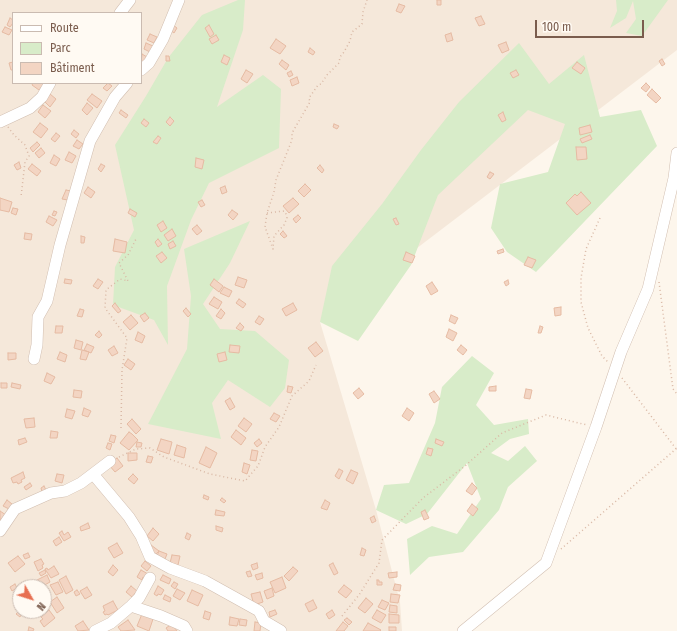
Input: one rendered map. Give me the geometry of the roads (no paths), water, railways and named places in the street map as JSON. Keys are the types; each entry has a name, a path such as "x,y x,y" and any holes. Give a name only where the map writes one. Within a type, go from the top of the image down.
{"street":[{"path":"121,12 130,0"},
{"path":"142,69 149,63 163,39 179,0"},
{"path":"2,118 30,108 42,97 49,84"},
{"path":"34,358 37,345 38,317 46,301 60,245 90,141 115,97 126,84"},
{"path":"463,631 546,563 596,427 621,352 648,289 674,178 677,153"},
{"path":"0,532 15,510 52,493 65,491 93,474 110,461"},
{"path":"93,474 129,517 141,536 150,557 170,568 205,580 259,611 264,621 281,631"},
{"path":"95,631 111,623 131,606 139,598 150,578"},
{"path":"131,606 161,616 184,626 187,631"}]}
